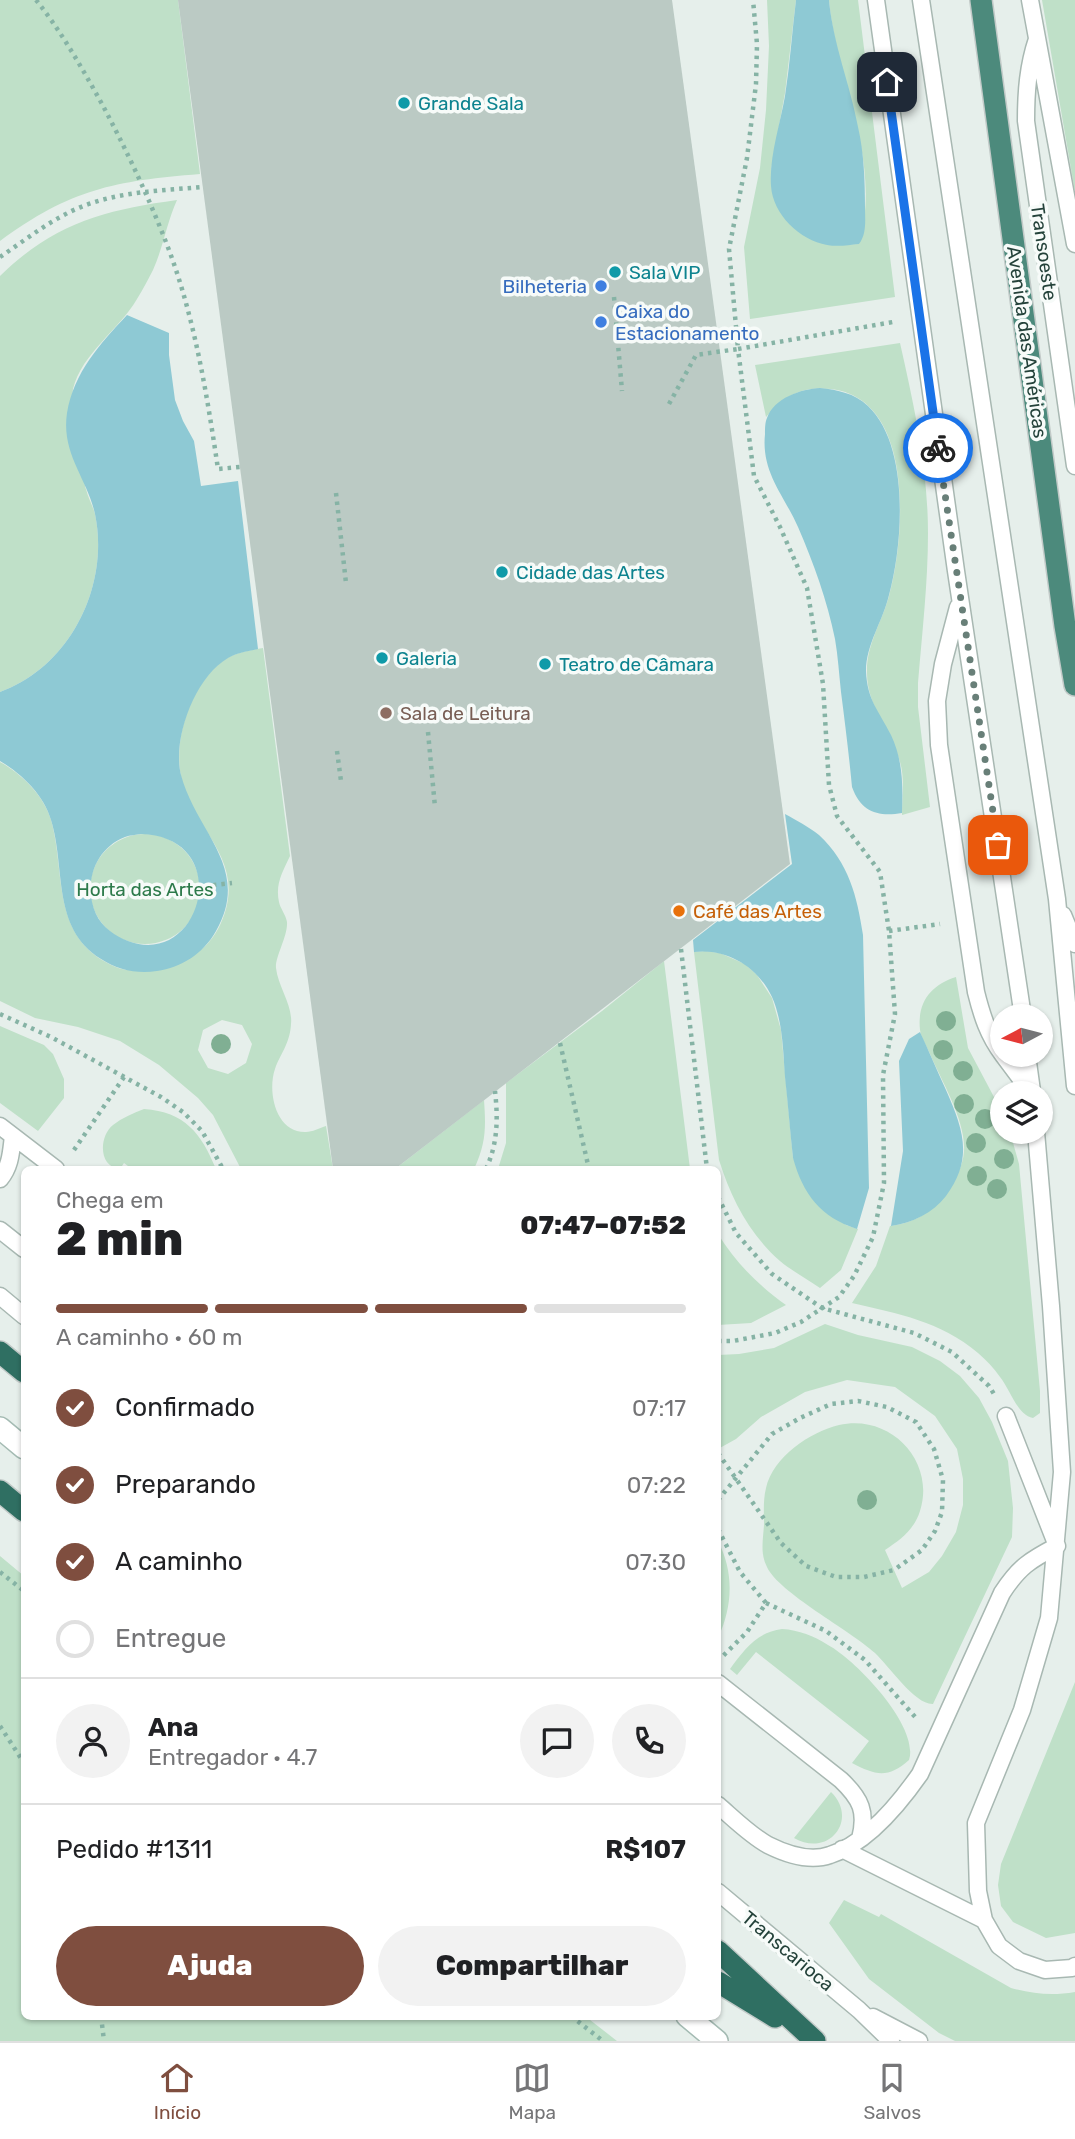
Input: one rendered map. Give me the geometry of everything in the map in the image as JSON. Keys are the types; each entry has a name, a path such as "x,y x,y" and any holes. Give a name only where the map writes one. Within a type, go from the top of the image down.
{"highway":[{"name":"Avenida das Américas","path":"981,0 1075,685"},
{"path":"0,1352 21,1370"},
{"path":"0,1491 21,1508"},
{"path":"721,1954 815,2041"},
{"path":"721,1984 815,2041"}],"main road":[{"path":"0,1428 21,1446"},
{"path":"692,2020 717,2041"}],"lane":[{"path":"876,0 960,599 1021,1004"},
{"path":"921,0 1057,900 1075,1086"},
{"name":"Transoeste","path":"1030,0 1075,244"},
{"name":"Transoeste","path":"1037,39 1029,62 1026,121 1075,466"},
{"path":"960,599 943,664 937,701 939,745 976,992 983,1022 990,1036"},
{"path":"1057,900 1075,944"},
{"path":"7,1131 52,1166"},
{"path":"0,1179 11,1158 7,1131"},
{"path":"1036,1144 1062,1472 1057,1546 1049,1618 1022,1710 976,1823 978,1891 984,1920 999,1946 1018,1961 1045,1970 1075,1966"},
{"path":"0,1230 21,1247"},
{"path":"0,1296 21,1314"},
{"path":"1006,1416 1057,1546"},
{"path":"721,1807 765,1844 788,1854 829,1856 860,1839 894,1808 920,1774 1002,1593 1015,1572 1057,1546"},
{"path":"721,1685 854,1792 863,1810 864,1823 860,1839"},
{"path":"842,1849 984,1920"},
{"name":"Transcarioca","path":"721,1895 859,2010 891,2041"},
{"name":"Transcarioca","path":"859,2010 919,2041"}],"path":[{"path":"36,0 87,77 127,151 169,250 191,323 207,395 218,469 240,467"},
{"path":"721,1340 733,1341 775,1333 801,1322 839,1297 854,1276 873,1237 884,1184 883,1075 895,1014 889,931 880,872 837,816 829,785 823,684 807,588 754,476 729,249 747,158 756,84 757,44 753,0"},
{"path":"0,257 66,213 92,203 122,195 202,187"},
{"path":"614,297 622,391"},
{"path":"669,404 696,355 898,321"},
{"path":"336,493 346,583"},
{"path":"428,732 435,807"},
{"path":"337,751 341,780"},
{"path":"195,887 232,883"},
{"path":"889,931 966,920"},
{"path":"681,949 707,1166"},
{"path":"0,1014 51,1037 161,1097 183,1112 202,1131 221,1166"},
{"path":"560,1044 588,1166"},
{"path":"69,1157 125,1077"},
{"path":"487,1166 498,1122 495,1091"},
{"path":"721,1203 736,1233 772,1274 822,1308 914,1333 951,1352 989,1386 1006,1416"},
{"path":"721,1457 736,1478 781,1543 806,1566 836,1577 864,1577 894,1570 922,1550 935,1531 942,1511 943,1480 934,1448 916,1422 887,1407 858,1401 831,1404 772,1434 736,1478 721,1496"},
{"path":"721,1535 740,1572 766,1603 826,1632 865,1660 902,1702"},
{"path":"0,1572 21,1589"},
{"path":"721,1659 747,1632 766,1603"},
{"path":"0,1726 21,1758"},
{"path":"101,2020 104,2041"},
{"path":"576,2020 603,2041"}],"green space":[{"path":"0,0 178,0 200,174 142,180 94,191 49,210 0,241"},
{"path":"767,0 796,0 785,93 771,170 827,245 859,244 865,212 862,151 833,31 829,0 858,0 895,297 750,319 744,247 760,168 766,110 769,46"},
{"path":"1042,0 1075,0 1075,192"},
{"path":"177,200 153,270 129,310 84,364 73,389 82,470 95,514 98,541 96,569 90,595 65,644 46,664 25,680 0,692 0,276 40,243 61,231 104,214"},
{"path":"900,343 926,485 927,570 918,707 930,807 902,815 902,768 875,708 867,673 872,643 889,596 899,541 898,475 891,444 878,417 859,398 831,389 811,389 795,394 766,417 755,365"},
{"path":"263,648 290,856 278,889 287,922 276,968 290,1010 291,1024 289,1037 273,1078 273,1099 281,1119 296,1131 308,1132 326,1126 333,1166 239,1166 213,1115 198,1098 159,1065 120,1041 78,1027 35,1018 0,1001 0,762 31,786 48,811 68,915 75,932 86,947 102,960 129,970 150,968 192,955 206,945 218,929 227,905 228,883 216,846 185,792 180,771 180,740 189,708 205,679 227,658","holes":["222,1020 242,1025 252,1044 246,1063 228,1074 208,1068 198,1050 203,1030"]},
{"name":"Horta das Artes","path":"145,834 166,838 184,850 196,868 200,889 196,910 184,928 166,940 145,944 124,940 106,928 94,910 90,889 94,868 106,850 124,838"},
{"path":"694,952 720,953 745,964 757,975 772,998 781,1030 793,1158 846,1225 858,1229 841,1270 820,1288 780,1261 759,1239 735,1202 719,1160"},
{"path":"664,961 690,1166 499,1166 506,1143 506,1083"},
{"path":"956,977 968,1048 990,1089 990,1144 1013,1144 1019,1164 1040,1391 1040,1413 1033,1418 1018,1407 990,1364 964,1342 918,1320 852,1303 876,1266 890,1226 914,1220 933,1207 951,1184 962,1163 964,1139 961,1127 920,1030 923,1003 933,990"},
{"path":"0,1026 44,1045 53,1054 64,1079 64,1098 38,1131 0,1103"},
{"path":"484,1100 484,1135 475,1166 399,1166"},
{"path":"144,1109 181,1120 197,1135 214,1166 128,1166 124,1163 122,1166 112,1166 104,1157 105,1136 113,1125"},
{"path":"721,1238 748,1273 786,1305 751,1323 721,1325"},
{"path":"825,1324 858,1335 912,1347 940,1361 960,1376 979,1398 992,1422 1008,1461 1013,1508 1012,1537 933,1704 918,1698 875,1653 785,1588 774,1577 763,1557 764,1502 770,1477 776,1466 794,1448 816,1433 839,1425 858,1423 875,1426 891,1434 905,1445 915,1459 923,1492 920,1511 910,1529 885,1550 902,1588 929,1572 956,1532 963,1505 963,1479 957,1449 935,1416 895,1387 847,1380 805,1392 761,1417 736,1439 721,1447 721,1355 774,1348"},
{"path":"721,1548 727,1565 730,1589 721,1631"},
{"path":"0,1556 21,1574 21,2020 590,2020 617,2041 0,2041"},
{"path":"782,1629 800,1632 823,1642 869,1679 896,1713 905,1730 910,1746 909,1760 894,1770 881,1773 852,1763 869,1741 756,1652 737,1675 730,1669 758,1638"},
{"path":"1075,1682 1075,1933 1046,1938 1013,1922 1001,1906 998,1885 1001,1864"},
{"path":"831,1792 842,1813 841,1824 836,1833 818,1843 807,1843 794,1838"},
{"path":"844,1900 879,1917 881,1914 1011,1988 1043,1994 1075,1992 1075,2041 955,2041 939,2033 869,1979 829,1923"}],"water":[{"path":"796,0 829,0 834,32 862,147 865,222 859,244 831,246 807,238 782,216 773,197 772,164 785,96"},
{"path":"127,315 169,333 175,400 194,441 201,486 238,481 258,649 228,658 205,679 189,710 180,744 181,775 188,795 225,869 228,888 225,909 216,931 198,953 175,967 150,972 128,970 107,963 85,946 74,931 63,896 55,838 48,811 31,786 0,761 0,692 25,680 46,664 65,644 90,595 96,569 98,541 95,514 71,453 66,428 67,413 70,398 82,372 98,348","holes":["141,834 171,841 189,856 198,877 198,899 190,920 175,937 154,945 118,937 102,923 92,903 91,880 99,859 114,843 125,837"]},
{"path":"820,388 846,393 868,406 882,424 897,470 900,496 898,550 886,605 869,651 866,671 871,698 898,754 902,813 871,811 860,802 852,787 837,652 828,610 804,541 766,460 765,426 771,411 789,396"},
{"path":"785,814 819,835 838,857 850,881 861,921 869,1188 857,1229 823,1211 808,1193 797,1171 793,1158 780,1026 776,1007 766,986 740,962 718,953 694,952 693,940 792,864"},
{"path":"920,1032 957,1118 963,1156 955,1182 941,1202 922,1216 891,1226 903,1151 899,1061 909,1039"}],"building":[{"name":"Cidade das Artes","path":"178,0 672,0 790,864 399,1166 333,1166"}],"way so far":[{"path":"938,448 998,845"}],"place":[{"name":"Grande Sala","path":"404,103"},
{"name":"Sala VIP","path":"615,272"},
{"name":"Bilheteria","path":"601,286"},
{"name":"Caixa do Estacionamento","path":"601,322"},
{"name":"Cidade das Artes","path":"502,572"},
{"name":"Galeria","path":"382,658"},
{"name":"Teatro de Câmara","path":"545,664"},
{"name":"Sala de Leitura","path":"386,713"},
{"name":"Café das Artes","path":"679,911"}],"route":[{"path":"887,82 938,448"}]}
